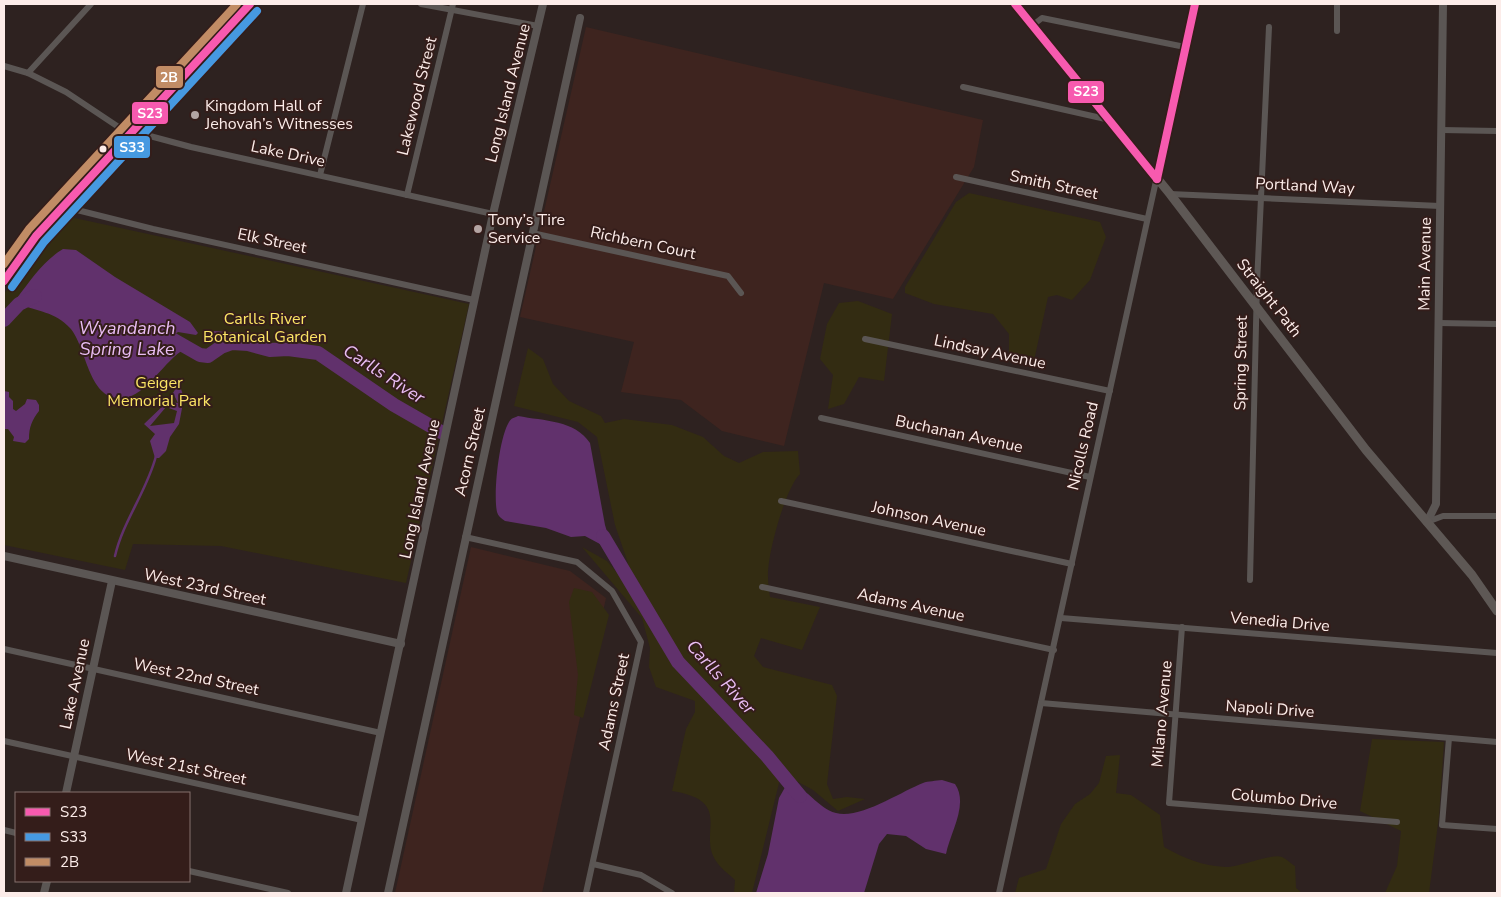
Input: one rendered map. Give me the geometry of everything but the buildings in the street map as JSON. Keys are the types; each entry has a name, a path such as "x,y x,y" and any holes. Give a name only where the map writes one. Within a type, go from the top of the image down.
{"main road":[{"name":"Straight Path","path":"1015,4 1170,194 1366,450 1472,575 1497,611"}],"street":[{"path":"28,73 91,4"},
{"path":"4,281 30,245 65,204 250,4"},
{"path":"320,175 363,4"},
{"path":"421,4 452,7 538,26"},
{"name":"Long Island Avenue","path":"346,893 493,214 543,4"},
{"name":"Nicolls Road","path":"999,893 1195,4"},
{"path":"1336,31 1337,4"},
{"name":"Main Avenue","path":"1427,522 1436,504 1442,130 1442,4"},
{"name":"Lakewood Street","path":"407,195 452,7"},
{"name":"Acorn Street","path":"388,893 580,18"},
{"path":"1033,25 1042,18 1185,47"},
{"name":"Spring Street","path":"1250,580 1256,306 1269,27"},
{"name":"Lake Drive","path":"4,66 28,73 66,92 120,128 191,147 493,214"},
{"path":"963,87 1110,120"},
{"path":"1442,130 1497,131"},
{"name":"Smith Street","path":"956,177 1147,219"},
{"name":"Portland Way","path":"1170,194 1440,206"},
{"name":"Elk Street","path":"65,204 154,229 474,300"},
{"name":"Richbern Court","path":"532,233 728,276 740,293"},
{"path":"1438,323 1497,324"},
{"name":"Lindsay Avenue","path":"865,339 1110,391"},
{"name":"Buchanan Avenue","path":"821,418 1090,477"},
{"name":"Johnson Avenue","path":"781,501 1072,564"},
{"path":"1427,522 1443,516 1497,516"},
{"name":"Adams Street","path":"465,537 577,562 612,591 641,642 586,893"},
{"name":"West 23rd Street","path":"4,556 401,644"},
{"name":"Lake Avenue","path":"66,792 112,581"},
{"name":"Adams Avenue","path":"762,587 1054,650"},
{"name":"Venedia Drive","path":"1061,618 1497,653"},
{"name":"Milano Avenue","path":"1168,803 1182,628"},
{"name":"West 22nd Street","path":"4,649 382,732"},
{"name":"Napoli Drive","path":"1041,703 1175,716 1497,742"},
{"path":"1449,738 1442,825 1497,829"},
{"name":"West 21st Street","path":"4,741 362,820"},
{"name":"Columbo Drive","path":"1168,803 1396,822"},
{"path":"593,864 641,875 672,893"},
{"path":"190,871 288,893"}],"shaded area":[{"path":"586,27 983,120 974,167 893,299 824,283 784,446 722,431 681,400 621,392 634,342 520,317"},
{"path":"471,547 570,571 606,598 542,893 395,893"}],"green space":[{"path":"969,193 1100,222 1106,237 1090,280 1072,300 1057,295 1048,297 1033,365 1009,361 1009,334 993,314 934,304 905,293 905,287 956,202"},
{"name":"Geiger Memorial Park","path":"70,217 469,304 406,583 221,546 133,544 125,570 4,545 4,294 32,255"},
{"path":"858,301 892,314 884,381 859,377 844,404 828,409 833,375 820,359 827,324 839,303"},
{"path":"528,348 543,359 553,384 569,401 601,416 605,423 624,419 672,425 703,437 724,456 739,463 763,452 798,451 800,474 794,482 783,507 770,554 768,577 770,597 820,607 802,650 761,638 754,656 763,667 832,685 837,696 827,784 833,799 847,797 865,799 838,811 813,790 789,777 785,772 780,779 752,893 734,893 735,880 716,861 711,850 711,819 709,810 703,802 691,796 672,791 686,729 695,712 695,701 656,687 649,667 650,648 642,618 582,547 607,561 619,575 628,563 615,525 597,437 578,422 514,406"},
{"path":"574,588 592,592 609,615 583,718 574,715 578,675 569,602"},
{"path":"1372,739 1444,742 1439,816 1429,893 1385,893 1397,866 1401,831 1360,811"},
{"path":"1120,755 1116,793 1131,795 1160,815 1164,847 1194,861 1226,867 1271,857 1282,857 1295,866 1296,888 1302,893 1015,893 1019,878 1046,869 1061,824 1075,804 1090,794 1099,783 1106,756"}],"water":[{"name":"Wyandanch Spring Lake","path":"63,249 76,250 115,277 190,322 198,333 196,335 178,332 175,334 174,339 189,343 189,347 174,357 136,394 115,398 105,393 97,385 91,374 76,337 70,328 59,318 19,304 17,298 32,278 49,259"},
{"path":"176,388 181,389 184,398 179,424 170,437 166,451 159,458 155,458 150,441 155,434 144,424 167,402 178,403 173,393","holes":["166,407 177,411 174,423 150,426"]},
{"path":"4,391 9,392 9,397 13,401 13,409 16,411 25,404 27,399 36,400 39,405 39,411 30,427 29,439 25,443 13,441 14,437 8,429 4,429"},
{"path":"518,416 567,426 584,435 590,443 605,525 613,551 585,536 571,537 546,528 505,521 498,515 496,493 502,440 509,422"},
{"path":"942,780 955,784 960,800 957,819 946,854 926,849 906,836 887,834 879,844 864,893 756,893 768,854 779,798 788,782 801,788 823,807 836,813 845,814 868,809 923,783"}],"waterway":[{"name":"Carlls River","path":"4,320 19,304 35,296"},
{"path":"210,332 238,334 248,344"},
{"name":"Carlls River","path":"172,339 200,355 208,356 221,347 232,343 248,344 270,350 288,349 318,353 394,405 441,432"},
{"path":"115,556 156,456"},
{"name":"Carlls River","path":"603,536 678,662 767,756 800,796"}],"transit line":[{"name":"2B","path":"4,264 29,229 237,4"},
{"name":"S23","path":"4,281 36,236 250,4"},
{"name":"S23","path":"1015,4 1157,179"},
{"name":"S23","path":"1157,179 1195,4"},
{"name":"S33","path":"12,287 44,242 257,11"}],"place":[{"name":"Kingdom Hall of Jehovah’s Witnesses","path":"195,115"},
{"name":"Tony’s Tire Service","path":"478,229"}],"park label":[{"name":"Carlls River Botanical Garden","path":"265,328"}]}
